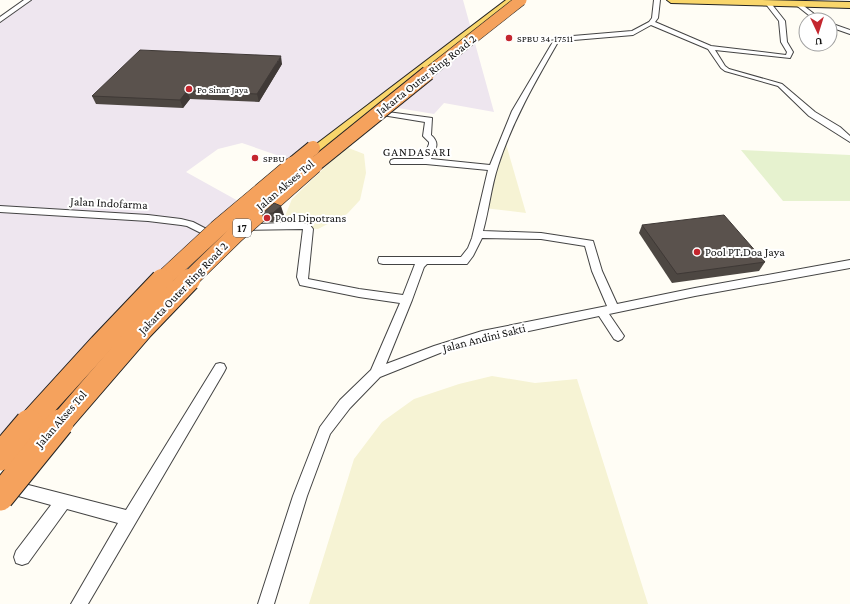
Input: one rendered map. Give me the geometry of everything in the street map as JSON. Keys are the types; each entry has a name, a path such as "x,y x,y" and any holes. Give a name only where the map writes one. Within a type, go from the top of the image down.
{"highway":[{"name":"Jakarta Outer Ring Road 2","path":"0,457 35,416 162,280 216,229 265,186 318,144 507,0"},
{"name":"Jakarta Outer Ring Road 2","path":"1,491 123,351 182,287 234,235 281,192 333,149 520,0"}],"main road":[{"name":"Jalan Akses Tol","path":"0,465 107,344 149,299 213,236 511,0"},
{"name":"Jalan Akses Tol","path":"371,111 520,0"},
{"path":"671,0 850,5"},
{"path":"806,0 850,1"},
{"name":"Jalan Akses Tol","path":"1,491 173,291 237,228 271,191"}],"street":[{"path":"0,20 28,0"},
{"path":"383,260 463,261 470,255 477,234 493,168 503,137 518,104 556,41 561,39 628,34 651,23 657,14 657,0"},
{"path":"651,23 710,48 784,57 789,56 789,50 784,42 782,21 768,3"},
{"path":"798,4 808,12"},
{"path":"0,12 11,12"},
{"path":"838,28 850,32"},
{"path":"744,51 744,46 753,46"},
{"path":"710,48 723,67 733,72 765,80 780,86 812,114 837,129 850,140"},
{"path":"371,111 429,120 427,136 433,144 426,161"},
{"path":"394,162 426,161 493,168"},
{"name":"Jalan Indofarma","path":"0,209 148,218 181,222 190,224 213,236"},
{"path":"237,228 301,225 307,227 302,277 304,282 359,294 407,300"},
{"path":"477,234 541,236 589,243 597,271 614,309"},
{"path":"376,374 407,300 419,266 424,260"},
{"name":"Jalan Andini Sakti","path":"266,604 300,496 325,431 345,404 376,374 438,349 482,336 695,292 850,264"},
{"path":"602,312 618,336"},
{"path":"79,604 128,518 220,368"},
{"path":"1,491 63,502 128,518"},
{"path":"22,557 63,502"}],"shaded area":[{"path":"31,0 463,0 494,112 444,103 434,114 368,103 294,161 242,143 218,149 186,172 240,202 0,454 0,23"},
{"path":"506,144 526,213 484,208"},
{"path":"346,147 364,154 366,173 360,200 347,214 318,229 281,226 292,199"},
{"path":"492,376 535,383 577,379 648,604 309,604 354,459 382,422 414,399 459,384"}],"green space":[{"path":"741,150 850,155 850,201 783,201"}],"building":[{"name":"Po Sinar Jaya","path":"140,50 281,56 257,94 187,91 180,100 92,96"},
{"path":"274,203 281,206 273,213 262,214"},
{"name":"Pool PT.Doa Jaya","path":"724,215 765,262 677,274 642,225"}],"place":[{"name":"SPBU 34-17511","path":"509,38"},
{"name":"Po Sinar Jaya","path":"189,89"},
{"name":"SPBU","path":"255,158"},
{"name":"Pool Dipotrans","path":"267,218"},
{"name":"Pool PT.Doa Jaya","path":"697,252"}],"district":[{"name":"GANDASARI","path":"417,152"}]}
